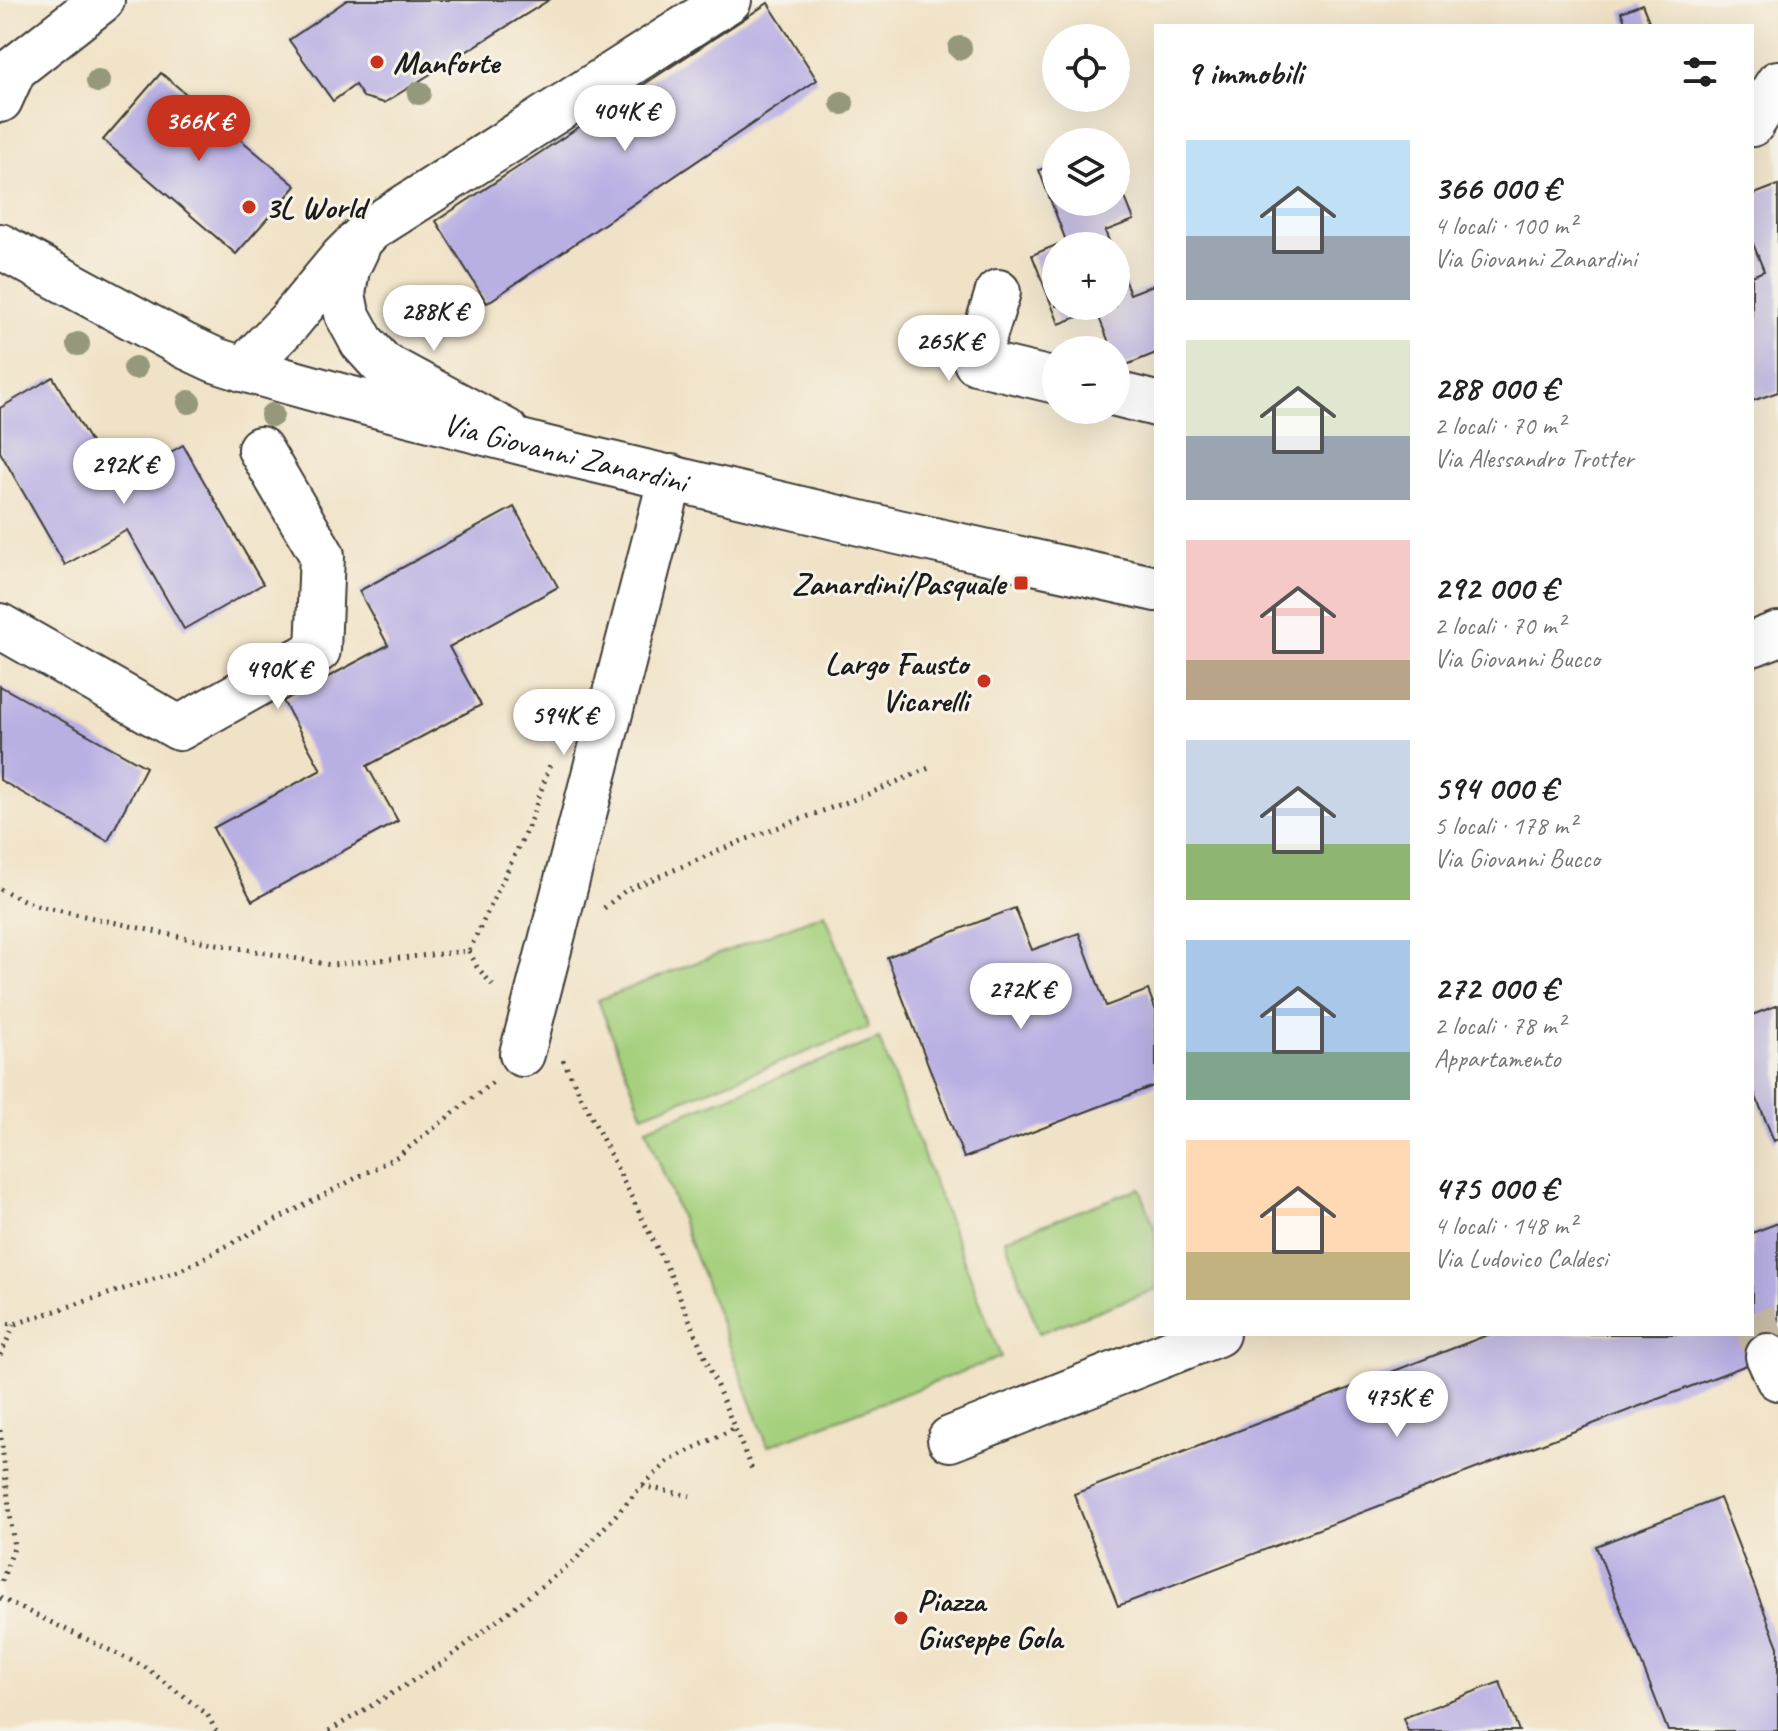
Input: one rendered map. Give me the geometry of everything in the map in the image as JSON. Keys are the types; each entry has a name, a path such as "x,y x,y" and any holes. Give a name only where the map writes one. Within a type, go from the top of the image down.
{"street":[{"path":"5,79 102,0"},
{"path":"243,369 289,322 361,238 383,221 729,0"},
{"path":"1754,121 1778,83"},
{"path":"361,238 347,269 343,294 347,314 362,342 382,364 534,445"},
{"name":"Via Giovanni Zanardini","path":"0,246 185,346 243,369 534,445 898,532 1154,589"},
{"path":"998,292 976,362 1042,378"},
{"path":"1130,398 1154,404"},
{"path":"0,626 179,728 318,650 322,555 260,449"},
{"path":"522,1054 671,477"},
{"path":"1754,643 1778,634"},
{"path":"950,1439 1212,1336"}],"path":[{"path":"0,889 34,905 190,939 331,965 469,951 529,825 555,751 599,760"},
{"path":"603,909 625,891 638,885 929,768"},
{"path":"0,1323 15,1324 179,1271 398,1156 490,1085 522,1054 563,1059 671,1276 753,1472"},
{"path":"0,1355 15,1324"},
{"path":"329,1731 441,1664 574,1561 670,1460 736,1428"},
{"path":"0,1430 14,1548 0,1586"},
{"path":"642,1486 690,1496"},
{"path":"0,1598 143,1666 207,1714 216,1731"}],"green space":[{"path":"825,913 869,1028 643,1115 598,1000"},
{"path":"879,1039 1001,1357 768,1446 646,1128"},
{"path":"1140,1188 1154,1226 1154,1290 1039,1333 1005,1239"}],"building":[{"name":"Manforte","path":"347,0 549,0 384,103 363,97 355,85 333,101 289,40"},
{"path":"768,3 817,80 487,303 436,221"},
{"path":"1642,4 1650,24 1626,24 1621,12"},
{"path":"161,73 296,186 236,254 103,140"},
{"path":"1778,185 1778,392 1754,400 1754,275 1764,271 1754,246 1754,194"},
{"path":"1130,210 1134,220 1105,232 1063,232 1056,216 1130,216"},
{"path":"1042,251 1042,281 1032,255"},
{"path":"1154,285 1154,354 1130,364 1130,336 1106,336 1100,320 1130,320 1130,294"},
{"path":"53,377 115,484 183,445 263,584 184,629 127,530 65,565 0,452 0,408"},
{"path":"514,507 558,587 449,647 481,705 367,766 398,821 252,901 213,828 321,770 283,701 388,645 359,591"},
{"path":"0,686 146,767 108,841 0,780"},
{"path":"1015,908 1032,950 1079,933 1106,1006 1148,990 1154,1006 1154,1086 964,1158 887,957"},
{"path":"1778,1005 1778,1139 1774,1141 1754,1092 1754,1014"},
{"path":"1778,1223 1778,1353 1118,1606 1074,1494 1485,1336 1754,1336 1754,1232"},
{"path":"1720,1498 1778,1647 1778,1731 1668,1731 1596,1546"},
{"path":"1500,1682 1519,1731 1408,1731 1403,1718"}],"tunnel":[{"path":"1754,1318 1768,1356"}],"place":[{"name":"Manforte","path":"377,62"},
{"name":"3L World","path":"249,207"},
{"name":"Zanardini/Pasquale","path":"1021,583"},
{"name":"Largo Fausto Vicarelli","path":"984,681"},
{"name":"Piazza Giuseppe Gola","path":"901,1618"}]}
